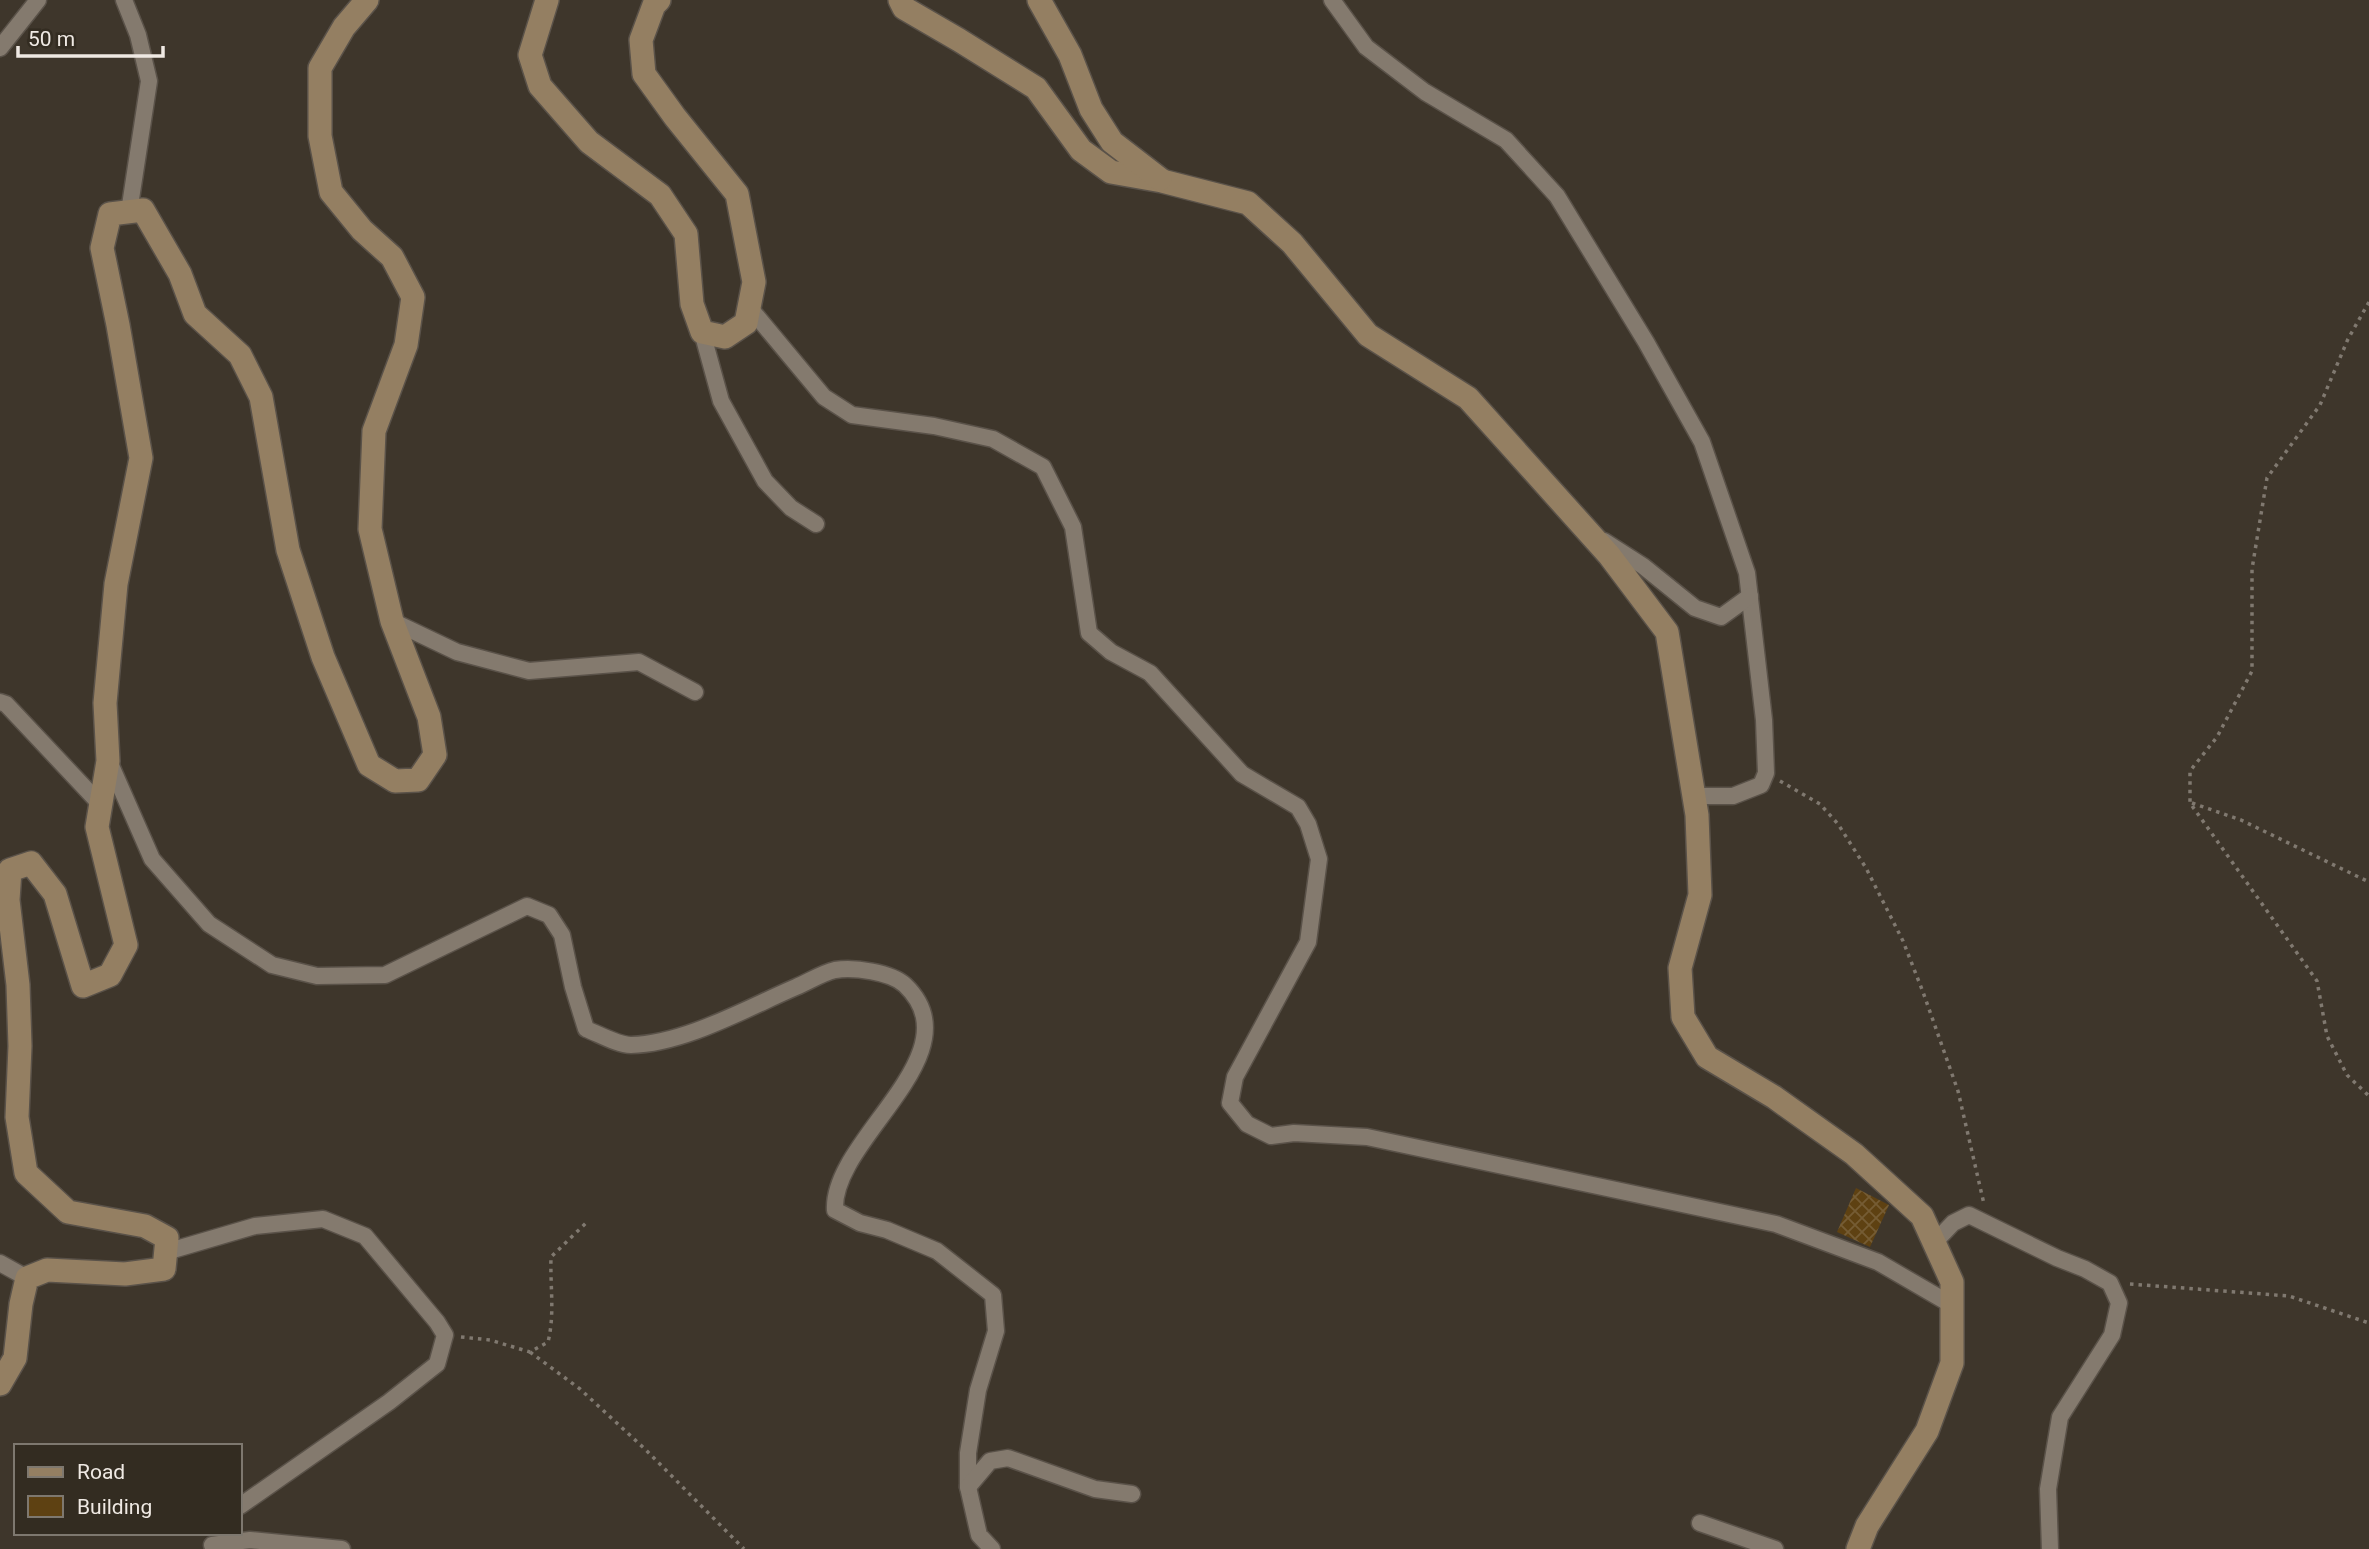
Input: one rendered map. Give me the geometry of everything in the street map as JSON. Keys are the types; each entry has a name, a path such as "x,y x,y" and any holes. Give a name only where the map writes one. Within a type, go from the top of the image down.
{"street":[{"path":"0,48 38,0"},
{"path":"124,0 138,35 149,82 129,212"},
{"path":"27,1278 47,1270 125,1274 164,1269 166,1252 167,1238 145,1226 68,1212 26,1173 17,1117 20,1046 18,985 8,900 10,870 31,863 55,894 83,986 110,975 125,945 97,827 108,761 105,703 116,584 141,457 102,248 110,214 143,210 180,274 195,314 240,355 261,397 288,551 323,657 369,765 395,781 418,780 435,755 429,717 392,621 370,529 374,430 407,345 413,297 392,257 362,230 331,192 320,136 320,68 344,27 367,0"},
{"path":"547,0 530,55 540,86 589,142 660,195 686,234 692,304 721,401 765,481 791,508 816,524"},
{"path":"659,0 654,5 641,40 644,74 737,194 754,282 746,323 725,337 702,332"},
{"path":"900,0 904,8 1035,88 1081,150 1111,172 1162,181 1248,202 1292,243 1368,335 1468,398 1609,555 1667,632 1697,815 1700,895 1680,968 1683,1017 1707,1057 1774,1097 1854,1154 1922,1216 1952,1282 1952,1363 1927,1432 1867,1526 1858,1549"},
{"path":"1039,0 1070,55 1091,109 1112,142 1162,181"},
{"path":"1332,0 1366,47 1425,92 1506,139 1557,196 1646,342 1702,442 1747,573 1764,720 1766,773 1762,785 1733,796 1694,796"},
{"path":"749,307 824,397 852,415 934,425 993,439 1043,467 1073,527 1088,634 1111,652 1150,673 1242,774 1298,807 1308,824 1319,859 1308,942 1235,1077 1230,1103 1247,1124 1271,1136 1294,1133 1367,1137 1776,1224 1878,1262 1952,1305"},
{"path":"1587,530 1643,566 1695,608 1721,617 1750,596"},
{"path":"392,621 457,652 529,671 639,662 695,692"},
{"path":"0,702 6,704 101,805"},
{"path":"108,761 152,859 209,924 272,965 317,976 385,975 527,906 549,915 562,935 573,987 586,1029 629,1045 678,1038 835,970 881,972 904,984 920,1002 926,1029 916,1067 851,1161 835,1196 835,1210 860,1223 887,1230 937,1251 993,1295 996,1331 978,1390 968,1453 968,1487 979,1535 992,1549"},
{"path":"1934,1243 1953,1223 1969,1215 2110,1283 2119,1303 2112,1335 2060,1417 2048,1489 2050,1549"},
{"path":"166,1252 255,1226 323,1219 365,1236 438,1322 444,1335 437,1364 389,1402 242,1505"},
{"path":"0,1263 27,1278"},
{"path":"0,1384 15,1358 27,1278"},
{"path":"968,1487 990,1461 1008,1458 1095,1489 1132,1494"},
{"path":"1700,1523 1775,1549"},
{"path":"212,1542 250,1540 342,1549"}],"path":[{"path":"2369,302 2348,340 2320,405 2267,478 2252,569 2252,671 2217,737 2190,771 2190,803 2317,981 2327,1036 2347,1075 2369,1096"},
{"path":"1766,773 1820,804 1838,824 1866,869 1903,941 1958,1091 1987,1223"},
{"path":"2190,803 2241,820 2369,881"},
{"path":"530,1352 548,1342 553,1322 551,1258 587,1222"},
{"path":"2110,1283 2289,1296 2369,1323"},
{"path":"444,1335 491,1340 530,1352 599,1406 744,1549"}],"building":[{"path":"1856,1188 1889,1205 1870,1247 1837,1232"}]}
